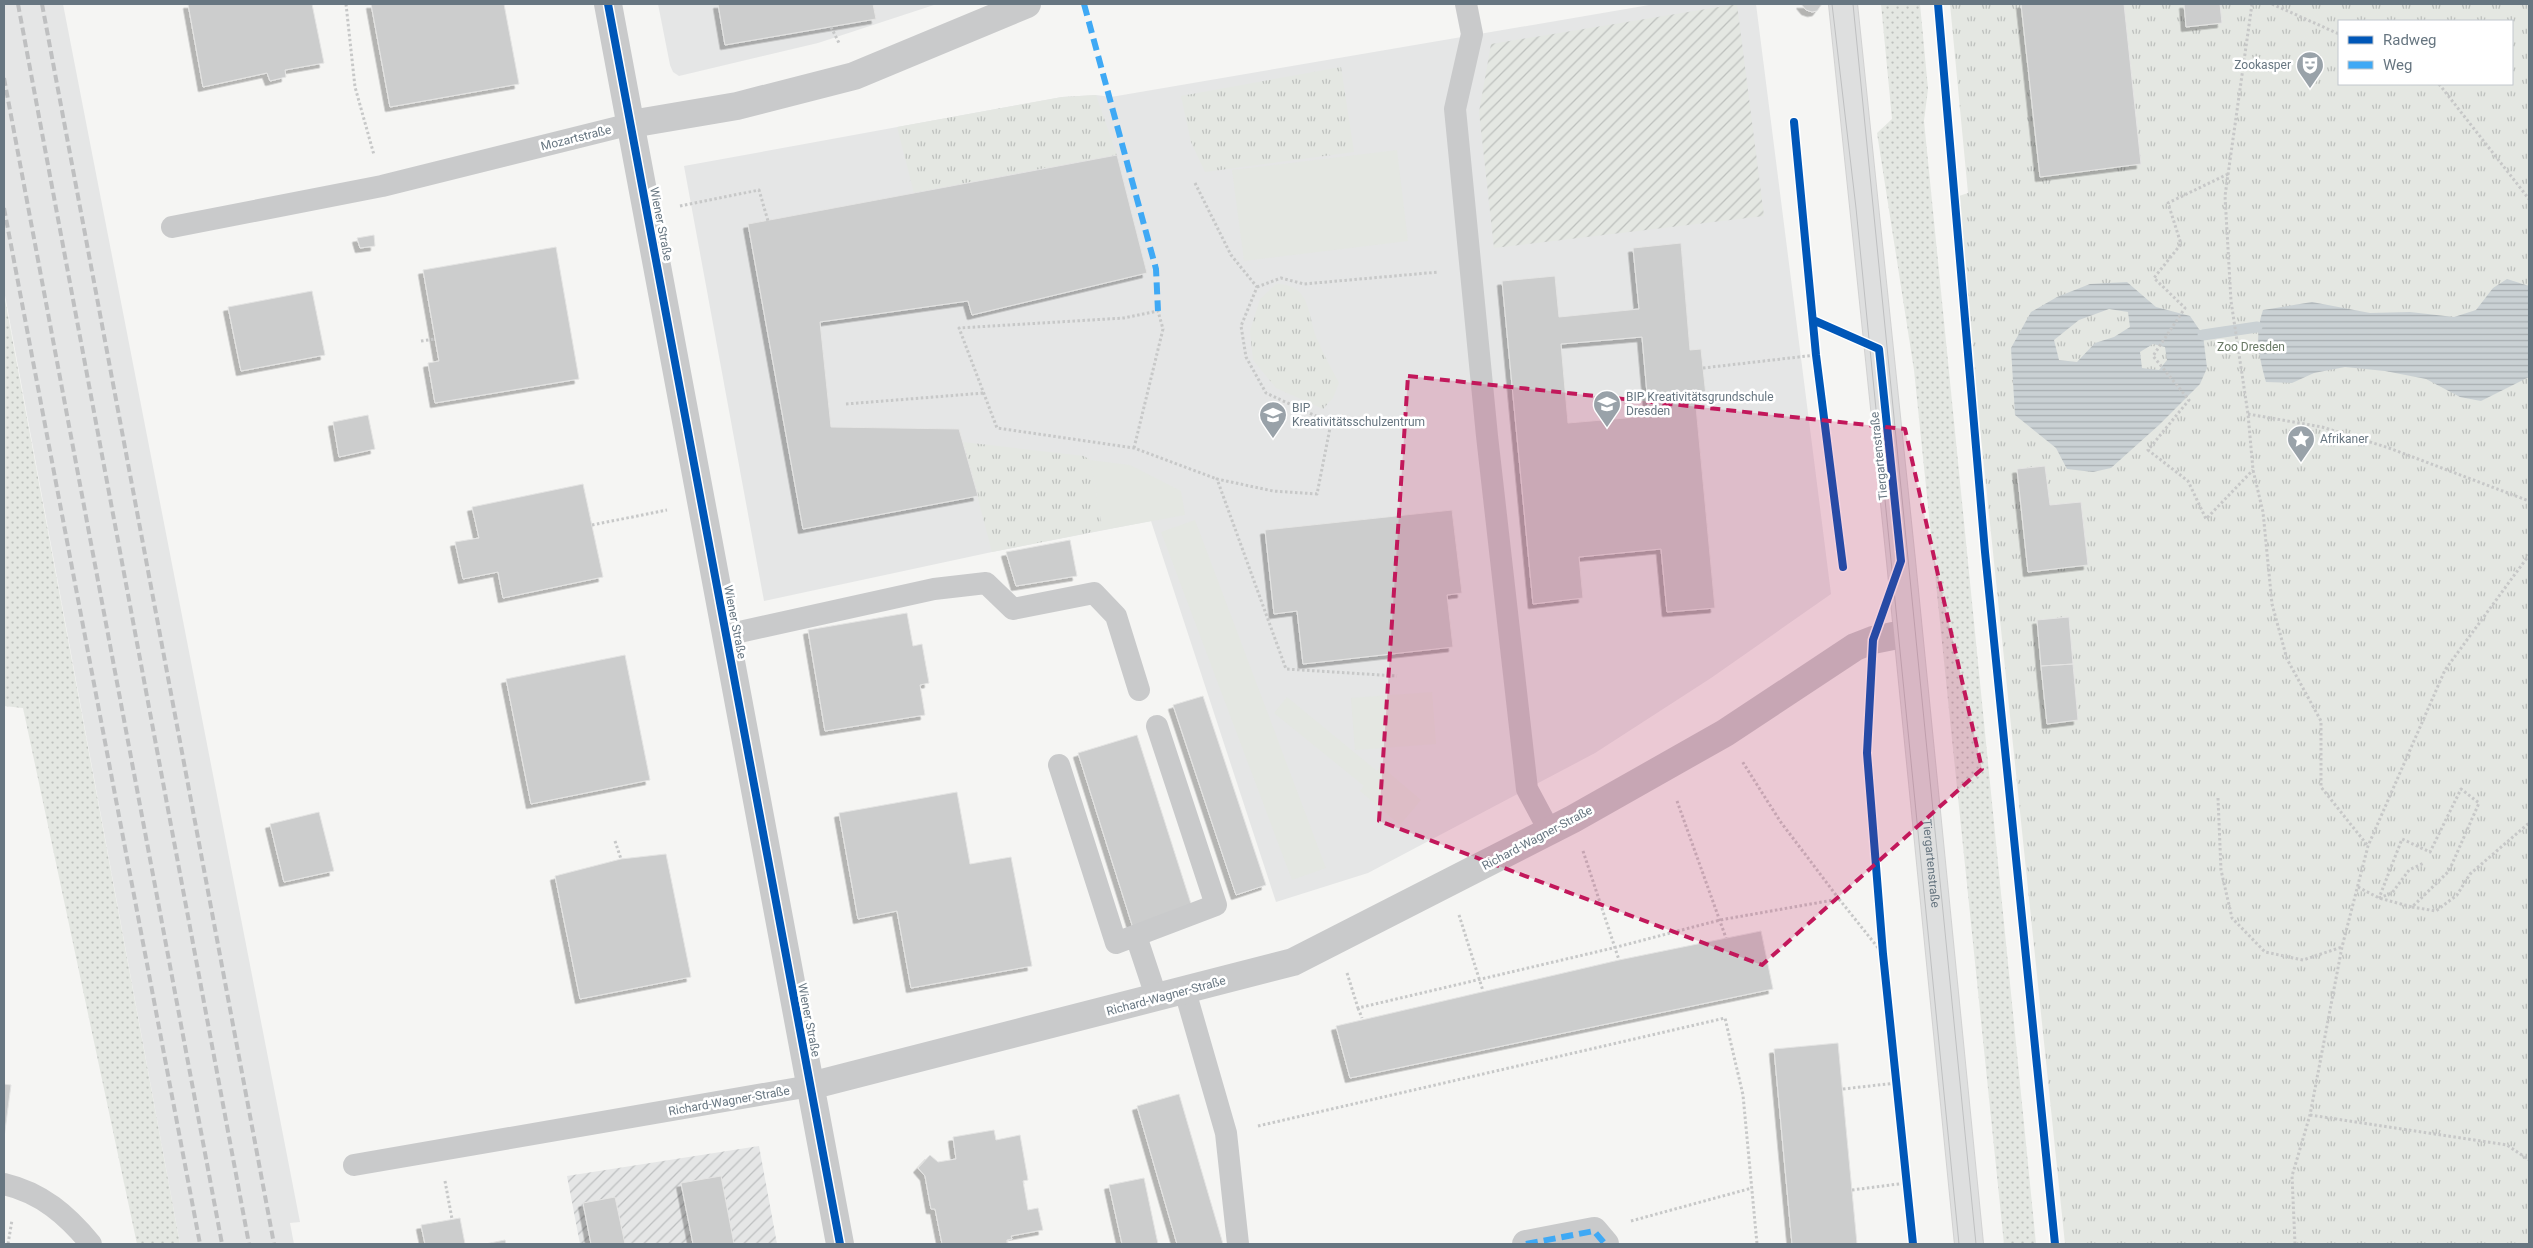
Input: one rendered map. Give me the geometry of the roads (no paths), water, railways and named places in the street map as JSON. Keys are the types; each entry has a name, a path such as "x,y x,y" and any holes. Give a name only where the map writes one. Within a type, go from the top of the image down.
{"main road":[{"name":"Tiergartenstraße","path":"1843,4 1969,1244"}],"street":[{"name":"Wiener Straße","path":"608,4 840,1244"},
{"name":"Mozartstraße","path":"631,124 737,106 854,76 1027,4"},
{"name":"Richard-Wagner-Straße","path":"810,1086 1157,999 1293,962 1550,832 1724,733 1855,648 1873,640 1908,633"},
{"path":"1526,1244 1599,1238"}],"lane":[{"path":"1466,4 1472,34 1455,109 1486,436 1527,789 1550,832"},
{"name":"Mozartstraße","path":"172,227 382,186 631,124"},
{"path":"726,635 934,589 986,583 1013,609 1094,593 1116,616 1139,690"},
{"path":"1059,765 1116,943 1216,905 1157,726"},
{"path":"1136,936 1157,999"},
{"path":"1185,991 1226,1133 1238,1244"},
{"name":"Richard-Wagner-Straße","path":"354,1165 810,1086"},
{"path":"4,1184 38,1196 59,1210 91,1244"}],"waterway":[{"path":"2203,335 2257,327"}],"tram line":[{"path":"1832,4 1856,208 1959,1244"},
{"path":"1853,4 1976,1244"}],"railway":[{"path":"18,4 249,1244"},
{"path":"42,4 274,1244"},
{"path":"4,78 222,1244"},
{"path":"4,208 200,1244"}],"place":[{"name":"Zookasper","path":"2310,89"},
{"name":"BIP Kreativitätsgrundschule Dresden","path":"1607,428"},
{"name":"BIP Kreativitätsschulzentrum","path":"1273,439"},
{"name":"Afrikaner","path":"2301,463"}],"park label":[{"name":"Zoo Dresden","path":"2251,347"}]}
